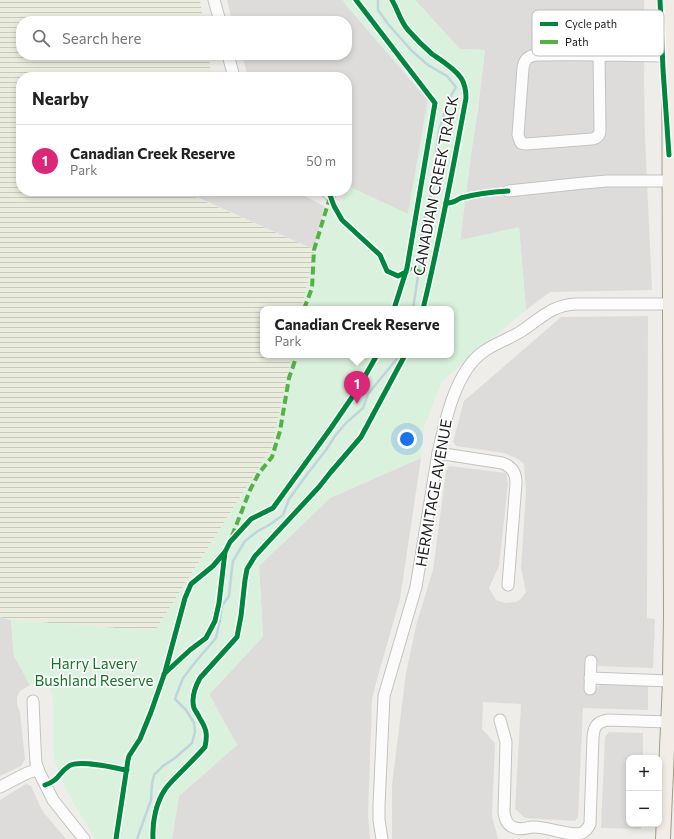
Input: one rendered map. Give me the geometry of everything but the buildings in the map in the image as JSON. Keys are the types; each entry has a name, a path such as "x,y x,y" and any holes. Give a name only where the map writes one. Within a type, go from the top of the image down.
{"main road":[{"path":"660,0 661,10"},
{"path":"663,839 670,761 668,722 671,619 670,304 672,217 669,180 670,155 667,64 669,0"},
{"path":"664,37 667,64"}],"street":[{"path":"214,0 219,16"},
{"path":"532,56 526,59 523,67 518,135 522,144 592,139 599,135 599,56"},
{"path":"613,56 667,64"},
{"path":"229,60 233,72"},
{"path":"508,191 584,183 669,180"},
{"name":"HERMITAGE AVENUE","path":"382,839 379,820 379,798 384,696 416,587 438,454 446,421 455,393 467,369 482,353 517,334 547,313 563,306 576,304 670,304"},
{"path":"438,454 502,463 510,466 515,473 516,481 508,585"},
{"path":"591,661 590,683 670,680"},
{"path":"33,701 35,747 38,769 53,800 84,839"},
{"path":"500,720 506,742 504,810 506,821 510,826 517,829 535,827 573,834 584,832 590,824 593,737 594,730 597,725 600,722 608,720 668,722"},
{"path":"0,787 38,769"}],"shaded area":[{"path":"0,0 200,0 202,16 16,16 16,60 209,60 211,72 16,72 16,196 198,196 197,198 315,250 303,306 260,306 260,358 291,358 272,447 155,631 11,620 0,617"},
{"path":"227,0 343,0 428,100 408,214 352,188 352,72 247,72 243,60 352,60 352,16 231,16"},
{"path":"415,0 644,0 644,10 532,10 532,56 644,56 645,137 652,290 550,292 526,310 519,228 460,241 485,50 460,49"},
{"path":"305,196 324,206 315,250 197,197"},
{"path":"648,316 647,618 655,619 653,668 598,666 597,661 587,661 585,690 596,690 596,688 602,683 648,684 648,710 583,708 578,817 575,821 525,818 515,809 521,704 483,702 482,729 495,743 492,816 498,839 392,839 392,785 406,673 417,622 433,570 446,471 449,466 506,473 508,484 499,566 489,588 496,600 505,603 516,602 521,599 526,592 521,568 526,492 524,464 518,459 504,453 456,446 453,442 464,401 561,317"},
{"path":"421,458 400,599 372,699 368,814 370,839 172,839 179,796 237,745 209,694 263,636 259,566 330,498"},
{"path":"0,617 11,620 14,656 30,685 20,691 17,697 25,759 21,766 0,776"},
{"path":"609,732 643,733 643,755 626,755 626,827 641,827 641,829 601,828 605,737"},
{"path":"26,784 31,786 44,813 66,839 0,839 0,800"}],"green space":[{"name":"Harry Lavery Bushland Reserve","path":"343,0 415,0 460,49 485,50 460,240 519,227 526,310 442,381 424,427 421,458 330,498 259,566 263,637 209,695 237,745 179,796 172,839 95,839 70,795 55,762 52,694 50,689 46,686 38,684 30,685 14,656 11,620 155,631 272,448 291,358 454,358 454,306 303,306 324,206 337,212 344,196 352,196 352,188 408,214 428,100"}],"waterway":[{"path":"378,0 378,10 388,24 412,51 428,65 447,76 456,87 448,101 439,131 436,152 435,180 422,228 421,256 413,306"},
{"path":"137,839 151,800 154,775 192,743 195,732 194,723 186,710 175,699 183,678 216,638 222,606 229,596 233,561 245,541 283,515 289,499 335,436 346,423 363,408 368,394 398,358"}],"marked path":[{"path":"305,306 312,288 314,250 330,197"},
{"path":"407,265 407,268 431,275"},
{"path":"232,536 250,490 259,473 272,457 280,431 289,378 296,358"}],"cycle path":[{"name":"CANADIAN CREEK TRACK","path":"356,0 435,103 407,268 395,306"},
{"name":"CANADIAN CREEK TRACK","path":"392,0 408,30 432,54 458,74 461,78 466,93 446,204 424,306"},
{"path":"660,0 660,10"},
{"path":"662,56 669,155"},
{"name":"CANADIAN CREEK TRACK","path":"446,203 472,195 508,191"},
{"name":"CANADIAN CREEK TRACK","path":"330,196 342,220 380,255 387,271 398,276 406,272"},
{"path":"116,839 129,756 140,739 151,712 165,672 185,598 191,584 213,566 225,552 230,542 251,519 273,508 357,390 375,358"},
{"path":"153,839 155,812 166,788 205,747 206,731 194,708 194,693 200,678 237,637 247,569 255,556 319,487 361,437 403,358"},
{"path":"164,674 190,650 206,638 215,621 219,603 225,552"},
{"path":"45,785 54,781 65,769 74,764 80,763 127,770"}],"place":[{"name":"Canadian Creek Reserve","path":"357,404"}]}
